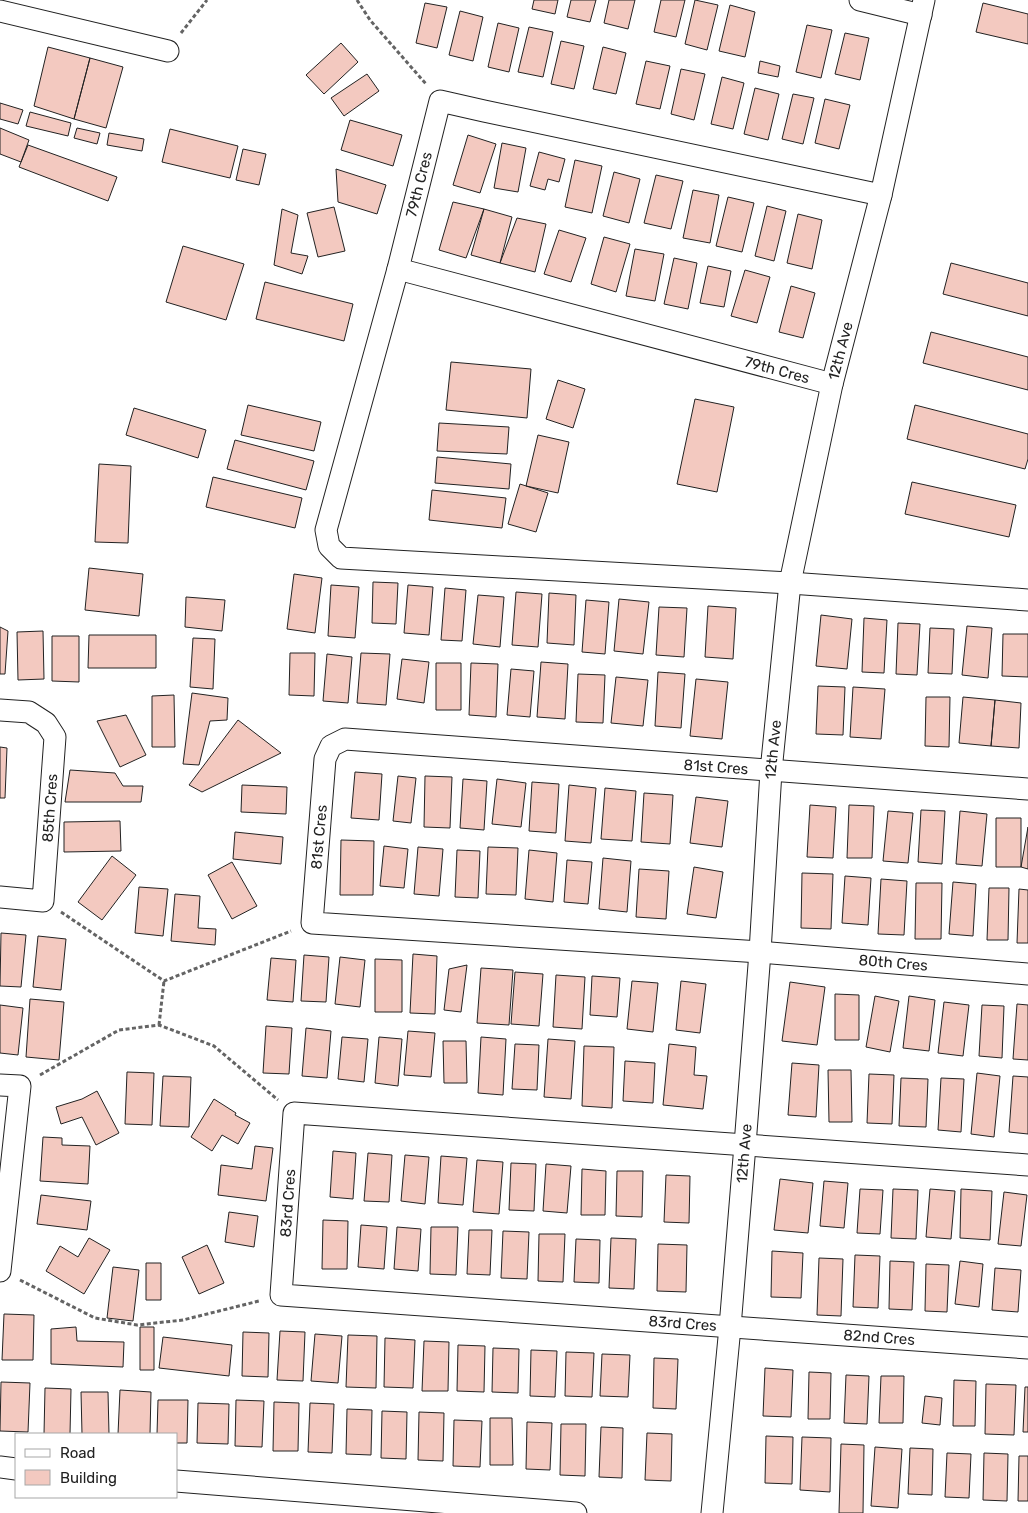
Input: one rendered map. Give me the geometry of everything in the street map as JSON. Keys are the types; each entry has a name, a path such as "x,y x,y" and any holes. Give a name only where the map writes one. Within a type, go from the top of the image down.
{"street":[{"path":"860,0 923,7"},
{"name":"12th Ave","path":"712,1513 745,1145 760,952 771,771 790,583 832,384 882,195 923,7"},
{"path":"0,11 168,51"},
{"path":"440,100 484,111 882,195"},
{"name":"79th Cres","path":"440,100 398,269 832,384"},
{"path":"398,269 326,530 329,546 341,558 790,583 1028,600"},
{"name":"85th Cres","path":"0,710 29,712 46,722 55,737 43,901"},
{"name":"81st Cres","path":"312,923 325,759 331,746 345,740 771,771"},
{"path":"771,771 1028,789"},
{"path":"0,897 43,901"},
{"path":"312,923 760,952"},
{"name":"80th Cres","path":"760,952 1028,974"},
{"path":"0,1271 10,1086"},
{"path":"294,1113 1028,1165"},
{"name":"83rd Cres","path":"294,1113 282,1295 730,1327"},
{"name":"82nd Cres","path":"730,1327 1028,1348"},
{"path":"0,1468 15,1469"},
{"path":"178,1481 576,1513"}],"path":[{"path":"168,51 207,0"},
{"path":"357,0 370,20 440,100"},
{"path":"43,901 164,981"},
{"path":"164,981 312,923"},
{"path":"159,1025 164,981"},
{"path":"10,1086 119,1030 159,1025 214,1046 294,1113"},
{"path":"0,1271 95,1318 137,1325 184,1320 282,1295"}],"building":[{"path":"534,0 558,0 555,14 532,9"},
{"path":"571,0 596,0 590,22 567,17"},
{"path":"609,0 635,0 628,29 604,23"},
{"path":"661,0 685,0 676,37 654,32"},
{"path":"695,0 718,5 707,50 685,44"},
{"path":"425,3 447,7 437,48 416,43"},
{"path":"983,3 1028,14 1028,44 976,32"},
{"path":"730,5 755,12 745,57 719,51"},
{"path":"460,11 483,17 473,61 449,55"},
{"path":"498,23 519,28 509,72 488,67"},
{"path":"807,25 832,30 821,78 796,72"},
{"path":"529,27 553,32 543,77 518,72"},
{"path":"845,33 869,38 860,80 835,74"},
{"path":"561,41 584,46 574,89 551,84"},
{"path":"341,43 358,62 324,94 306,75"},
{"path":"48,47 90,58 74,119 34,106"},
{"path":"603,47 626,53 616,94 593,89"},
{"path":"90,58 123,67 106,128 74,119"},
{"path":"646,61 670,66 660,109 636,104"},
{"path":"760,61 780,66 778,77 758,73"},
{"path":"681,69 705,74 694,120 671,114"},
{"path":"367,74 379,91 344,116 331,98"},
{"path":"722,77 744,83 733,129 711,124"},
{"path":"755,88 779,94 768,140 744,134"},
{"path":"793,94 814,98 803,144 782,139"},
{"path":"825,99 850,105 839,149 815,143"},
{"path":"0,103 23,110 18,124 0,119"},
{"path":"30,112 71,123 68,136 26,126"},
{"path":"350,120 402,135 393,166 341,150"},
{"path":"0,128 29,140 21,162 0,154"},
{"path":"77,128 100,133 97,144 74,138"},
{"path":"170,129 238,146 230,178 162,162"},
{"path":"109,133 144,139 142,151 107,145"},
{"path":"468,135 496,144 480,193 453,185"},
{"path":"502,143 526,148 518,192 494,188"},
{"path":"28,145 117,177 108,201 19,167"},
{"path":"243,149 266,154 259,185 236,180"},
{"path":"539,152 565,159 559,182 548,179 545,190 530,186"},
{"path":"575,160 602,166 592,213 565,207"},
{"path":"336,169 386,185 377,214 338,202"},
{"path":"614,172 640,179 629,223 603,216"},
{"path":"656,175 683,181 671,229 644,223"},
{"path":"693,190 719,195 710,243 683,238"},
{"path":"728,197 754,203 742,252 716,246"},
{"path":"453,202 484,209 466,258 439,250"},
{"path":"767,206 786,211 774,261 755,256"},
{"path":"334,207 345,251 318,257 307,213"},
{"path":"282,209 298,215 291,253 308,256 302,274 274,265"},
{"path":"484,209 512,217 500,263 471,255"},
{"path":"798,214 822,220 812,269 787,263"},
{"path":"517,218 546,224 535,272 500,263"},
{"path":"559,230 586,238 571,282 544,274"},
{"path":"604,237 630,244 616,292 591,284"},
{"path":"183,246 244,264 226,320 166,302"},
{"path":"635,249 664,254 655,301 626,296"},
{"path":"674,258 697,263 688,309 664,304"},
{"path":"951,263 1028,283 1028,316 943,294"},
{"path":"708,266 731,271 724,307 700,303"},
{"path":"745,270 770,277 757,323 731,316"},
{"path":"265,282 353,304 344,341 256,319"},
{"path":"791,286 815,293 803,338 779,332"},
{"path":"931,332 1028,357 1028,390 923,363"},
{"path":"451,362 531,369 527,418 446,410"},
{"path":"558,380 585,389 573,428 546,419"},
{"path":"695,399 734,407 717,492 677,484"},
{"path":"248,405 321,422 314,451 241,435"},
{"path":"915,405 1028,434 1028,459 1025,469 907,439"},
{"path":"134,408 206,430 198,458 126,435"},
{"path":"439,423 509,427 507,454 437,451"},
{"path":"538,435 569,442 558,493 526,486"},
{"path":"235,440 314,461 306,490 227,469"},
{"path":"437,457 511,464 509,489 435,483"},
{"path":"99,464 131,466 128,543 95,542"},
{"path":"213,477 302,498 295,528 206,507"},
{"path":"912,482 1016,505 1009,537 905,514"},
{"path":"520,484 548,493 536,532 508,524"},
{"path":"432,490 506,498 502,528 429,520"},
{"path":"89,568 143,574 139,616 85,610"},
{"path":"294,574 322,578 315,633 287,629"},
{"path":"373,582 398,583 396,624 372,623"},
{"path":"331,585 359,587 355,638 328,636"},
{"path":"408,585 433,587 429,635 404,633"},
{"path":"445,588 466,590 462,641 441,640"},
{"path":"516,592 542,594 538,647 512,645"},
{"path":"549,593 576,595 574,645 547,643"},
{"path":"478,595 504,597 500,647 473,644"},
{"path":"186,597 225,600 222,631 185,627"},
{"path":"619,599 649,602 643,654 614,651"},
{"path":"586,600 609,602 605,654 582,652"},
{"path":"708,606 736,608 733,659 705,657"},
{"path":"659,607 687,608 684,657 656,655"},
{"path":"821,615 852,619 847,669 816,666"},
{"path":"864,618 887,620 884,673 862,672"},
{"path":"898,623 920,624 917,675 896,674"},
{"path":"967,626 992,628 988,678 962,675"},
{"path":"0,627 8,631 5,674 0,674"},
{"path":"930,628 954,629 952,674 928,673"},
{"path":"43,631 44,679 18,680 17,632"},
{"path":"1003,634 1028,634 1028,677 1002,676"},
{"path":"89,635 156,635 156,668 88,668"},
{"path":"52,636 79,636 79,682 52,681"},
{"path":"193,638 215,639 213,689 190,687"},
{"path":"290,653 315,653 314,696 289,695"},
{"path":"361,653 390,654 386,705 357,703"},
{"path":"327,654 352,657 348,703 323,701"},
{"path":"402,659 429,662 424,703 397,699"},
{"path":"541,662 568,664 565,719 537,717"},
{"path":"436,663 461,663 461,710 436,710"},
{"path":"471,663 498,664 496,717 469,715"},
{"path":"511,669 534,671 530,717 507,715"},
{"path":"658,672 685,674 681,728 655,726"},
{"path":"578,674 605,675 603,723 576,722"},
{"path":"616,677 648,680 643,726 611,723"},
{"path":"696,679 728,682 722,739 690,736"},
{"path":"818,686 845,687 843,735 816,734"},
{"path":"853,687 885,689 881,739 850,737"},
{"path":"192,693 228,698 227,720 210,721 199,765 183,764"},
{"path":"174,695 175,747 152,747 152,696"},
{"path":"926,697 950,697 949,747 925,746"},
{"path":"963,697 995,700 991,746 959,743"},
{"path":"995,700 1021,703 1019,748 991,746"},
{"path":"126,715 146,755 120,767 97,721"},
{"path":"238,720 281,753 202,792 189,785"},
{"path":"0,747 7,748 5,798 0,798"},
{"path":"70,770 115,773 123,786 143,786 141,802 65,802"},
{"path":"355,772 382,774 379,820 351,818"},
{"path":"398,776 416,778 411,823 393,821"},
{"path":"425,776 452,777 450,828 424,827"},
{"path":"463,779 487,781 484,830 460,828"},
{"path":"497,779 526,783 521,827 492,824"},
{"path":"532,782 559,784 556,833 529,831"},
{"path":"242,785 287,787 286,814 241,812"},
{"path":"569,785 596,788 591,843 565,841"},
{"path":"605,788 636,791 632,841 601,839"},
{"path":"644,793 673,795 670,844 641,842"},
{"path":"696,797 728,801 722,847 690,843"},
{"path":"810,805 836,807 833,858 807,857"},
{"path":"849,805 874,806 872,858 847,858"},
{"path":"921,810 945,811 942,864 918,862"},
{"path":"888,811 913,813 908,863 883,861"},
{"path":"960,811 987,814 982,866 956,864"},
{"path":"996,818 1021,818 1021,867 996,867"},
{"path":"120,821 121,851 64,852 64,822"},
{"path":"1028,827 1028,869 1021,867"},
{"path":"235,832 283,837 281,864 233,859"},
{"path":"341,840 374,841 373,895 340,895"},
{"path":"384,846 408,849 404,888 380,886"},
{"path":"418,847 443,849 439,896 414,894"},
{"path":"488,847 518,848 516,895 486,894"},
{"path":"457,850 480,851 478,898 455,897"},
{"path":"529,850 557,853 553,902 525,899"},
{"path":"112,856 136,875 102,920 78,902"},
{"path":"603,858 631,861 627,912 599,909"},
{"path":"567,860 592,862 588,904 564,902"},
{"path":"232,862 257,906 232,919 208,875"},
{"path":"694,867 723,872 716,918 687,914"},
{"path":"639,869 669,871 666,919 636,917"},
{"path":"802,873 833,874 831,929 801,928"},
{"path":"845,876 871,878 868,925 842,923"},
{"path":"881,879 907,881 904,935 878,934"},
{"path":"953,882 976,884 973,936 949,934"},
{"path":"916,883 942,883 941,939 915,939"},
{"path":"139,887 168,889 163,936 135,933"},
{"path":"989,888 1009,888 1008,940 987,940"},
{"path":"1019,889 1028,890 1028,943 1017,943"},
{"path":"175,894 200,896 198,928 216,929 215,945 171,941"},
{"path":"1,933 26,935 21,987 0,986"},
{"path":"38,936 66,939 61,990 33,987"},
{"path":"413,954 437,956 435,1014 410,1013"},
{"path":"304,955 329,957 326,1002 301,1001"},
{"path":"340,957 365,960 360,1007 335,1004"},
{"path":"271,958 296,960 293,1002 267,1000"},
{"path":"375,959 402,960 402,1012 375,1012"},
{"path":"467,965 461,1012 444,1010 449,969"},
{"path":"481,968 513,970 509,1025 477,1023"},
{"path":"515,972 543,974 539,1026 511,1024"},
{"path":"556,975 585,977 582,1029 553,1027"},
{"path":"592,976 620,978 617,1017 590,1015"},
{"path":"632,981 658,983 653,1032 627,1029"},
{"path":"681,981 706,984 700,1033 676,1030"},
{"path":"790,982 825,987 817,1045 782,1041"},
{"path":"835,994 859,995 859,1040 835,1040"},
{"path":"875,996 899,1001 890,1052 866,1047"},
{"path":"909,996 935,1000 929,1051 903,1048"},
{"path":"30,999 64,1002 59,1060 26,1057"},
{"path":"944,1002 969,1005 963,1056 938,1053"},
{"path":"1017,1004 1028,1005 1028,1060 1013,1059"},
{"path":"0,1005 23,1008 18,1055 0,1053"},
{"path":"982,1005 1004,1006 1002,1058 979,1056"},
{"path":"266,1026 292,1028 289,1074 263,1073"},
{"path":"306,1028 331,1031 327,1078 302,1076"},
{"path":"408,1031 435,1033 431,1077 404,1075"},
{"path":"342,1037 368,1039 364,1082 338,1079"},
{"path":"379,1037 402,1039 398,1086 375,1083"},
{"path":"481,1037 506,1039 503,1095 478,1093"},
{"path":"548,1039 575,1041 571,1099 544,1097"},
{"path":"443,1041 466,1041 467,1083 444,1083"},
{"path":"515,1044 539,1045 537,1090 512,1089"},
{"path":"669,1044 696,1047 694,1075 707,1076 703,1109 663,1105"},
{"path":"584,1046 614,1047 612,1108 582,1106"},
{"path":"625,1061 655,1063 653,1103 623,1101"},
{"path":"792,1063 819,1065 816,1117 788,1115"},
{"path":"828,1070 851,1070 852,1122 829,1122"},
{"path":"127,1072 154,1073 152,1125 125,1124"},
{"path":"977,1073 1000,1076 994,1137 971,1134"},
{"path":"869,1074 894,1075 892,1124 867,1123"},
{"path":"163,1076 191,1077 189,1127 160,1126"},
{"path":"1013,1076 1028,1077 1028,1134 1009,1132"},
{"path":"901,1078 928,1079 926,1127 899,1126"},
{"path":"941,1078 964,1079 961,1132 938,1130"},
{"path":"97,1091 119,1133 96,1145 82,1117 61,1124 56,1107 82,1099"},
{"path":"214,1099 236,1113 235,1115 250,1123 238,1144 222,1135 212,1151 191,1137"},
{"path":"43,1137 62,1138 62,1145 90,1146 88,1184 40,1181"},
{"path":"255,1146 273,1148 266,1201 218,1195 221,1165 252,1169"},
{"path":"333,1151 356,1153 353,1199 330,1197"},
{"path":"368,1153 392,1155 389,1202 364,1201"},
{"path":"405,1155 429,1157 425,1204 401,1201"},
{"path":"441,1156 467,1158 463,1205 438,1203"},
{"path":"477,1160 503,1162 499,1214 473,1212"},
{"path":"511,1163 536,1164 534,1211 509,1210"},
{"path":"546,1164 571,1166 567,1213 543,1211"},
{"path":"582,1169 606,1171 605,1215 581,1215"},
{"path":"617,1171 643,1171 642,1217 616,1216"},
{"path":"666,1175 690,1176 689,1223 664,1222"},
{"path":"780,1179 813,1183 808,1233 774,1230"},
{"path":"824,1181 848,1183 844,1228 820,1226"},
{"path":"860,1189 883,1190 880,1234 857,1233"},
{"path":"893,1189 918,1190 916,1239 891,1238"},
{"path":"930,1189 955,1191 951,1239 926,1237"},
{"path":"961,1189 992,1191 990,1240 960,1238"},
{"path":"1004,1192 1027,1195 1021,1246 998,1244"},
{"path":"41,1195 91,1201 87,1230 37,1224"},
{"path":"229,1212 258,1216 254,1247 225,1242"},
{"path":"323,1220 348,1221 347,1269 322,1269"},
{"path":"361,1225 387,1227 384,1269 358,1267"},
{"path":"397,1227 421,1229 418,1271 394,1269"},
{"path":"431,1227 458,1227 456,1275 430,1274"},
{"path":"469,1230 492,1230 490,1275 467,1274"},
{"path":"503,1231 529,1232 527,1279 501,1278"},
{"path":"539,1234 565,1234 563,1282 538,1281"},
{"path":"89,1238 110,1250 84,1294 46,1271 60,1246 78,1257"},
{"path":"611,1238 636,1239 634,1289 609,1288"},
{"path":"576,1239 600,1240 599,1283 574,1282"},
{"path":"658,1244 687,1245 686,1292 657,1291"},
{"path":"207,1245 224,1283 199,1294 182,1257"},
{"path":"772,1251 803,1253 801,1298 771,1297"},
{"path":"855,1255 880,1256 878,1308 853,1307"},
{"path":"819,1258 843,1259 841,1316 817,1315"},
{"path":"890,1261 914,1262 912,1310 889,1309"},
{"path":"960,1261 983,1264 979,1307 955,1304"},
{"path":"146,1263 161,1263 161,1300 146,1300"},
{"path":"926,1264 949,1265 947,1312 925,1311"},
{"path":"113,1267 139,1270 133,1321 107,1318"},
{"path":"995,1268 1021,1270 1018,1312 992,1310"},
{"path":"4,1314 34,1315 33,1360 2,1360"},
{"path":"76,1327 77,1341 124,1342 123,1367 51,1364 51,1329"},
{"path":"140,1327 154,1327 154,1370 140,1370"},
{"path":"280,1331 305,1332 303,1381 277,1380"},
{"path":"243,1332 269,1333 268,1377 242,1376"},
{"path":"315,1334 342,1336 338,1383 311,1381"},
{"path":"348,1335 377,1336 376,1388 346,1387"},
{"path":"163,1337 232,1345 229,1376 159,1368"},
{"path":"385,1338 415,1340 413,1388 384,1387"},
{"path":"424,1341 449,1342 448,1391 422,1391"},
{"path":"458,1345 485,1346 484,1392 457,1391"},
{"path":"493,1348 519,1349 518,1393 492,1392"},
{"path":"531,1350 557,1351 555,1397 530,1396"},
{"path":"566,1352 594,1353 592,1397 565,1396"},
{"path":"602,1354 630,1355 628,1397 600,1396"},
{"path":"654,1358 678,1359 676,1409 653,1408"},
{"path":"765,1368 793,1370 791,1417 763,1416"},
{"path":"809,1372 831,1373 830,1419 808,1419"},
{"path":"846,1375 869,1376 867,1424 844,1423"},
{"path":"881,1376 904,1376 903,1423 879,1423"},
{"path":"954,1380 976,1381 975,1426 953,1426"},
{"path":"1,1382 30,1383 28,1432 0,1431"},
{"path":"986,1384 1016,1385 1014,1435 985,1434"},
{"path":"1025,1387 1028,1387 1028,1432 1023,1432"},
{"path":"45,1388 71,1389 70,1433 44,1433"},
{"path":"120,1390 151,1392 150,1433 118,1433"},
{"path":"81,1392 108,1392 109,1433 82,1433"},
{"path":"925,1396 942,1398 940,1425 922,1423"},
{"path":"158,1400 188,1400 187,1443 178,1443 178,1433 157,1433"},
{"path":"236,1400 264,1401 262,1447 235,1446"},
{"path":"274,1402 299,1403 298,1451 273,1451"},
{"path":"198,1403 229,1404 228,1444 197,1443"},
{"path":"310,1403 334,1404 332,1453 308,1452"},
{"path":"347,1409 372,1410 371,1455 346,1454"},
{"path":"382,1411 407,1412 406,1459 381,1458"},
{"path":"419,1412 444,1413 443,1461 418,1460"},
{"path":"490,1418 512,1418 513,1465 490,1465"},
{"path":"454,1420 482,1421 480,1467 453,1466"},
{"path":"527,1422 552,1423 550,1470 526,1469"},
{"path":"561,1424 586,1424 585,1476 560,1475"},
{"path":"601,1427 623,1428 622,1478 599,1477"},
{"path":"647,1433 672,1434 671,1481 645,1480"},
{"path":"766,1436 793,1437 792,1484 765,1483"},
{"path":"802,1437 831,1438 830,1492 800,1490"},
{"path":"841,1444 864,1445 863,1513 839,1513"},
{"path":"875,1447 902,1449 898,1508 871,1506"},
{"path":"910,1448 933,1449 932,1495 908,1494"},
{"path":"947,1453 971,1454 969,1498 945,1497"},
{"path":"984,1453 1008,1454 1007,1501 983,1500"},
{"path":"1019,1456 1028,1456 1028,1501 1018,1501"}]}
